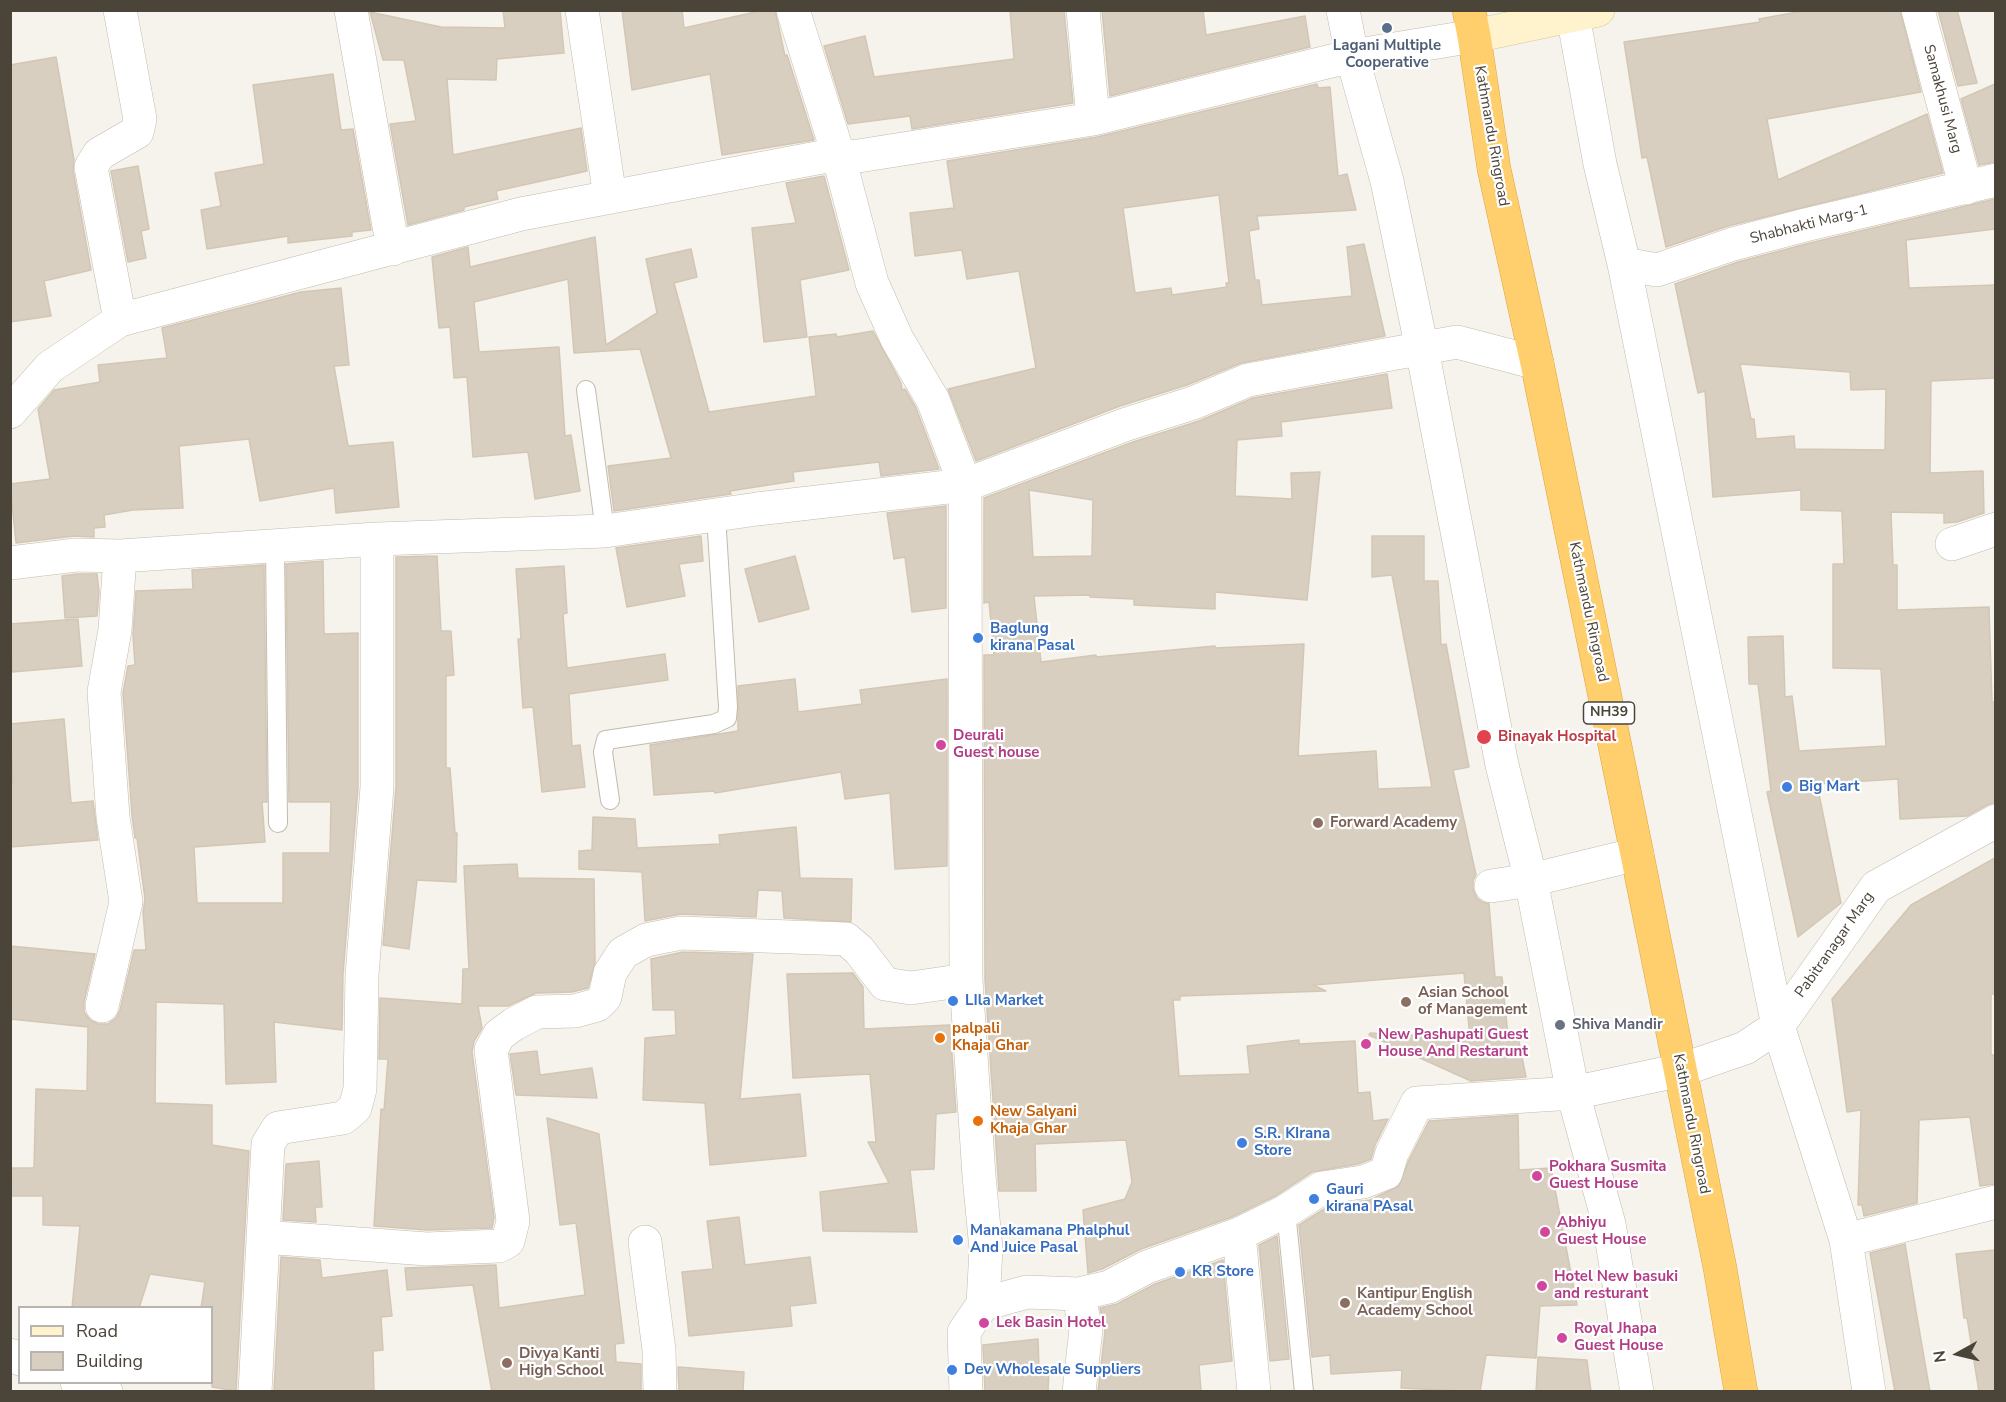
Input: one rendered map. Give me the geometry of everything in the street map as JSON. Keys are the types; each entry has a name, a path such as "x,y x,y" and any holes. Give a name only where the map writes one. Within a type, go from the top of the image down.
{"highway":[{"name":"Kathmandu Ringroad","path":"1472,23 1494,169 1537,363 1681,1071 1720,1268 1741,1392"}],"main road":[{"path":"1472,23 1581,12"}],"street":[{"path":"120,10 140,119 137,132 99,154 91,167 120,320"},
{"path":"351,10 393,249"},
{"path":"582,10 610,197"},
{"path":"793,10 838,154 872,283 897,339 933,400 965,485 966,980 986,1249 983,1304 964,1332 966,1392"},
{"path":"1083,10 1093,119"},
{"path":"1343,10 1352,56 1387,181 1422,349 1502,765 1531,880 1573,1093 1609,1224 1637,1392"},
{"name":"Samakhusi Marg","path":"1918,10 1981,184"},
{"path":"1581,12 1600,164 1624,264 1779,1026 1846,1240 1869,1392"},
{"path":"10,412 50,367 120,320 521,214 838,154 852,157 1093,119 1352,56 1472,23"},
{"name":"Shabhakti Marg-1","path":"1624,264 1657,270 1733,244 1981,184"},
{"path":"10,563 76,555 120,556 377,539 605,531 716,515 965,485 1127,424 1193,403 1248,380 1457,342 1537,363"},
{"path":"1952,544 1995,529"},
{"path":"255,1392 268,1144 278,1128 343,1118 355,1108 360,1089 362,975 377,787 377,539"},
{"path":"102,1006 126,902 113,817 104,692 115,630 120,556"},
{"name":"Pabitranagar Marg","path":"1286,1211 1322,1188 1363,1182 1386,1173 1392,1153 1416,1103 1573,1093 1681,1071 1744,1048 1779,1026 1876,887 1995,821"},
{"path":"1491,886 1531,880 1637,854"},
{"path":"263,1237 427,1249 499,1246 508,1241 513,1221 491,1050 499,1035 537,1012 575,1011 597,1005 605,996 610,973 624,953 646,940 681,933 846,939 859,950 885,984 910,988 966,980"},
{"path":"1846,1240 1995,1202"},
{"path":"983,1304 1027,1292 1078,1294 1109,1287 1147,1267 1239,1234 1286,1211"},
{"path":"1239,1234 1254,1392"},
{"path":"645,1242 659,1350 660,1392"},
{"path":"1078,1294 1086,1329 1079,1392"},
{"path":"80,1384 105,1391"}],"lane":[{"path":"586,390 605,531"},
{"path":"610,800 603,752 606,740 714,724 727,718 716,515"},
{"path":"275,547 278,823"},
{"path":"1286,1211 1304,1392"}],"building":[{"path":"503,10 560,10 564,53 497,59 496,80 447,79 453,155 581,128 587,171 496,191 498,199 408,225 390,124 416,121 404,60 383,60 370,12 441,27 505,28"},
{"path":"622,10 682,10 684,28 764,10 775,10 785,56 787,55 814,140 722,155 710,74 632,90"},
{"path":"1010,10 1064,10 1073,103 912,129 910,116 848,124 824,46 865,36 874,77 1014,59"},
{"path":"1102,10 1203,10 1206,35 1305,16 1310,47 1110,96"},
{"path":"1808,10 1900,10 1921,92 1767,119 1778,180 1927,114 1943,173 1728,226 1666,247 1647,157 1642,158 1624,42 1760,22 1759,19"},
{"path":"1938,10 1957,10 1977,83 1958,86"},
{"path":"56,57 91,270 44,281 51,316 10,322 10,65"},
{"path":"333,74 341,130 353,129 371,230 352,232 352,236 288,243 288,236 207,249 201,210 221,206 215,173 264,164 253,85"},
{"path":"1317,84 1318,88 1330,87 1338,176 1347,174 1356,210 1257,216 1259,229 1249,231 1255,280 1259,280 1262,305 1352,296 1347,247 1364,244 1385,336 1241,363 1187,385 1120,406 976,461 948,389 1036,368 1019,271 967,279 962,250 915,256 910,213 954,208 947,161 1097,137","holes":["1219,195 1229,283 1226,283 1227,287 1172,295 1171,288 1135,293 1123,208"]},
{"path":"1995,84 1995,162 1979,165 1961,99"},
{"path":"138,166 149,229 141,231 146,258 128,262 111,171"},
{"path":"824,176 849,270 800,280 807,337 764,342 752,228 796,223 786,183"},
{"path":"1995,199 1995,229 1906,240 1909,288 1995,285 1995,378 1931,381 1930,473 1983,471 1984,513 1957,522 1944,523 1944,513 1891,512 1893,565 1897,565 1897,610 1989,607 1992,702 1995,702 1995,802 1967,816 1900,819 1898,779 1817,784 1841,903 1798,937 1767,792 1771,791 1758,684 1749,684 1748,637 1783,636 1785,697 1792,696 1799,751 1886,746 1881,669 1833,668 1833,564 1844,564 1842,511 1801,510 1801,490 1713,497 1705,391 1698,393 1675,284 1738,262","holes":["1740,364 1850,372 1851,390 1886,389 1885,450 1795,449 1794,436 1756,439 1754,419 1751,419"]},
{"path":"595,237 606,345 657,313 646,259 691,249 697,277 674,283 709,412 816,396 809,337 836,334 837,337 873,331 901,383 902,390 905,389 916,408 939,469 881,476 879,462 793,472 794,481 730,491 731,494 614,511 608,466 671,458 640,349 574,353 568,279 474,302 479,352 559,347 565,436 571,435 580,491 535,499 528,452 473,457 467,377 454,378 450,327 439,328 432,257 468,247 470,267"},
{"path":"341,288 349,365 334,366 348,446 393,442 399,507 336,513 334,488 260,501 249,439 179,446 183,508 133,510 104,515 105,527 94,528 94,537 74,536 16,543 10,484 50,479 38,409 54,390 100,382 98,365 167,358 162,328 301,292"},
{"path":"1387,374 1392,408 1281,422 1282,436 1237,440 1235,496 1292,499 1291,473 1320,472 1307,600 1215,592 1215,609 1134,605 1134,599 1090,597 1090,595 1034,596 1041,662 1096,655 1096,657 1215,646 1215,648 1304,644 1298,756 1376,751 1378,789 1432,787 1392,575 1372,577 1372,536 1424,536 1424,581 1438,581 1441,645 1446,644 1469,767 1453,770 1476,875 1473,880 1473,889 1477,898 1489,904 1495,977 1502,977 1508,1036 1518,1037 1526,1077 1471,1081 1369,1035 1370,1033 1470,1038 1464,973 1313,985 1326,991 1180,996 1180,1000 1173,1000 1179,1076 1250,1074 1247,1046 1299,1040 1299,1044 1355,1041 1358,1093 1370,1092 1373,1121 1388,1119 1371,1159 1358,1164 1312,1172 1277,1195 1232,1217 1141,1249 1102,1269 1088,1273 1083,1210 1125,1199 1132,1182 1126,1140 1035,1144 1036,1191 999,1191 985,979 984,655 994,655 989,602 984,603 984,498 1133,442 1199,421 1253,398","holes":["1029,490 1093,500 1092,556 1033,557"]},
{"path":"946,506 946,608 912,612 905,557 894,559 887,513"},
{"path":"701,536 703,561 679,564 685,596 627,607 616,548"},
{"path":"437,556 441,631 451,631 454,675 446,676 446,768 450,768 455,833 457,833 456,882 417,880 409,949 383,945 396,787 396,557"},
{"path":"795,556 809,609 759,622 745,569"},
{"path":"323,561 324,634 358,633 358,786 343,974 342,1030 274,1022 276,1082 226,1084 224,1004 156,1002 155,1103 212,1105 212,1145 249,1151 236,1391 212,1387 213,1306 201,1306 205,1282 150,1274 140,1306 72,1306 80,1226 43,1225 43,1196 10,1196 10,1168 34,1168 36,1089 87,1091 88,1027 10,1019 10,946 95,954 84,1002 84,1012 90,1020 98,1024 108,1024 116,1018 120,1010 134,950 146,950 143,912 145,899 132,815 123,693 128,666 135,665 133,635 136,591 193,589 192,570 264,565 267,802 262,802 265,842 194,847 197,903 283,903 283,853 330,853 331,802 289,802 286,564"},
{"path":"564,566 567,613 563,614 567,668 665,654 668,680 569,694 572,746 580,745 585,787 542,792 533,707 523,708 516,569"},
{"path":"97,574 99,592 97,616 65,618 62,576"},
{"path":"78,619 82,666 12,672 10,624"},
{"path":"795,679 798,712 862,704 860,690 947,679 947,866 895,869 890,793 845,799 841,772 715,793 714,791 654,795 650,745 738,731 738,686"},
{"path":"64,719 71,803 93,801 98,840 10,847 10,784 13,784 10,724"},
{"path":"593,817 635,819 637,848 720,844 719,835 796,827 800,878 852,879 851,922 784,918 782,891 758,890 756,917 681,914 645,921 642,872 579,869 579,851 592,850"},
{"path":"1995,858 1995,994 1991,994 1991,1055 1995,1055 1995,1184 1980,1186 1970,1117 1919,1120 1917,1203 1864,1216 1862,1205 1858,1205 1861,1110 1847,1112 1832,999 1911,905"},
{"path":"517,864 518,878 594,879 595,962 588,988 572,992 536,993 508,1006 478,1006 482,1028 474,1041 472,1052 494,1217 492,1228 427,1230 374,1226 381,1109 384,1110 388,1059 379,1059 380,998 462,1004 463,969 469,969 464,866"},
{"path":"683,952 753,954 740,1099 800,1094 806,1156 710,1165 705,1103 643,1100 645,1038 676,1035 675,1010 653,1010 651,959"},
{"path":"853,973 863,987 864,1029 950,1025 956,1112 936,1114 934,1169 910,1170 917,1232 823,1231 820,1192 889,1183 868,1142 876,1142 870,1074 793,1078 787,974"},
{"path":"537,1051 540,1075 592,1068 597,1098 516,1095 510,1054"},
{"path":"1518,1115 1519,1170 1551,1168 1577,1305 1540,1306 1536,1358 1486,1355 1480,1392 1401,1388 1402,1370 1331,1374 1330,1355 1312,1357 1299,1225 1329,1206 1370,1200 1399,1186 1409,1160 1429,1121"},
{"path":"547,1118 599,1134 624,1343 615,1344 616,1362 641,1364 641,1392 492,1392 473,1285 407,1290 405,1268 496,1265 499,1308 585,1295 576,1223 560,1225"},
{"path":"319,1161 322,1207 315,1207 316,1222 283,1220 286,1164"},
{"path":"739,1217 745,1265 810,1257 816,1303 790,1306 792,1326 689,1336 682,1272 713,1269 707,1221"},
{"path":"1277,1236 1289,1359 1270,1361 1259,1245"},
{"path":"1905,1244 1930,1392 1895,1392 1870,1253"},
{"path":"1995,1250 1995,1392 1979,1392 1967,1318 1964,1318 1956,1254"},
{"path":"281,1257 320,1260 322,1278 387,1270 392,1316 381,1317 383,1350 373,1351 374,1392 274,1392"},
{"path":"1223,1260 1232,1361 1199,1365 1201,1392 1098,1392 1105,1331 1100,1308 1117,1304 1155,1284"},
{"path":"1038,1339 1039,1367 1049,1367 1048,1392 985,1392 983,1345"},
{"path":"1538,1357 1587,1360 1591,1392 1536,1392"},
{"path":"678,1367 744,1372 743,1392 679,1392"}],"place":[{"name":"Lagani Multiple Cooperative","path":"1387,28"},
{"name":"Baglung kirana Pasal","path":"978,638"},
{"name":"Binayak Hospital","path":"1484,737"},
{"name":"Deurali Guest house","path":"941,745"},
{"name":"Big Mart","path":"1787,787"},
{"name":"Forward Academy","path":"1318,823"},
{"name":"LIla Market","path":"953,1001"},
{"name":"Asian School of Management","path":"1406,1002"},
{"name":"Shiva Mandir","path":"1560,1025"},
{"name":"palpali Khaja Ghar","path":"940,1038"},
{"name":"New Pashupati Guest House And Restarunt","path":"1366,1044"},
{"name":"New Salyani Khaja Ghar","path":"978,1121"},
{"name":"S.R. KIrana Store","path":"1242,1143"},
{"name":"Pokhara Susmita Guest House","path":"1537,1176"},
{"name":"Gauri kirana PAsal","path":"1314,1199"},
{"name":"Abhiyu Guest House","path":"1545,1232"},
{"name":"Manakamana Phalphul And Juice Pasal","path":"958,1240"},
{"name":"KR Store","path":"1180,1272"},
{"name":"Hotel New basuki and resturant","path":"1542,1286"},
{"name":"Kantipur English Academy School","path":"1345,1303"},
{"name":"Lek Basin Hotel","path":"984,1323"},
{"name":"Royal Jhapa Guest House","path":"1562,1338"},
{"name":"Divya Kanti High School","path":"507,1363"},
{"name":"Dev Wholesale Suppliers","path":"952,1370"}]}
